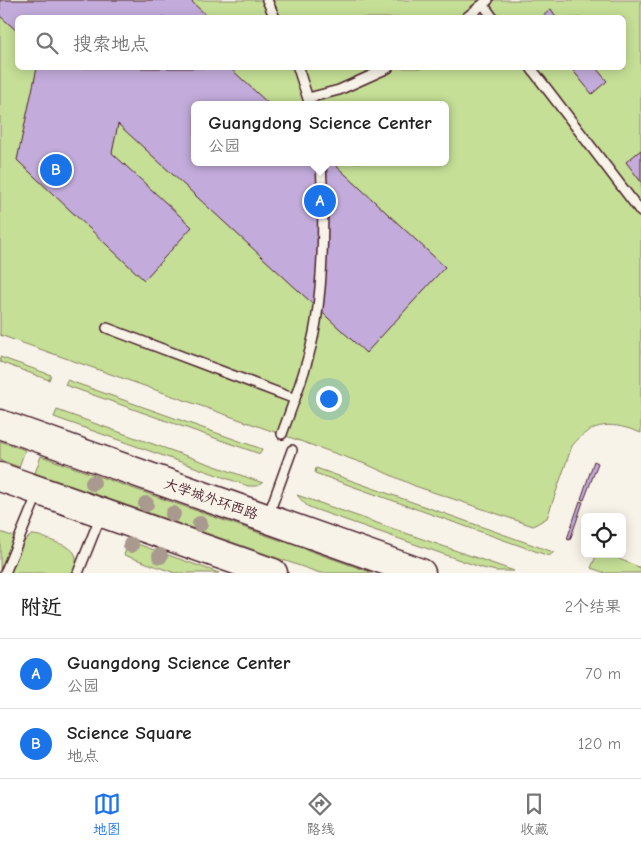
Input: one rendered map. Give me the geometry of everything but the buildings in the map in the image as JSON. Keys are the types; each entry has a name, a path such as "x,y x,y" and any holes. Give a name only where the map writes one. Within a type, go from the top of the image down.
{"main road":[{"name":"大学城外环西路","path":"0,424 421,573"},
{"path":"0,477 273,573"}],"lane":[{"path":"267,0 274,15"},
{"path":"470,15 486,2 492,15"},
{"path":"299,70 309,101"},
{"path":"312,101 384,70"},
{"path":"533,70 641,212"},
{"path":"282,434 316,323 324,203 321,166"},
{"path":"106,328 294,399"},
{"path":"267,519 292,450"},
{"path":"5,573 39,490"},
{"path":"78,573 102,513"}],"green space":[{"path":"0,0 641,0 641,433 612,425 588,431 572,446 547,518 533,526 415,486 368,465 0,335"},
{"path":"0,357 51,375 49,380 0,362"},
{"path":"67,380 262,449 260,454 65,385"},
{"path":"57,410 263,483 257,486 248,486 54,417"},
{"path":"0,441 25,450 19,467 0,460"},
{"path":"41,456 373,573 320,573 35,473"},
{"path":"316,468 554,552 549,556 315,473"},
{"path":"297,495 514,571 496,571 483,568 314,509 307,506"},
{"path":"0,532 15,537 0,571"},
{"path":"32,535 44,537 71,549 76,556 73,573 11,573 21,546"},
{"path":"129,541 219,573 175,573 124,555"},
{"path":"595,558 617,558 641,568 641,573 605,573 591,568"}],"place":[{"name":"Science Square","path":"56,170"},
{"name":"Guangdong Science Center","path":"320,201"}]}
